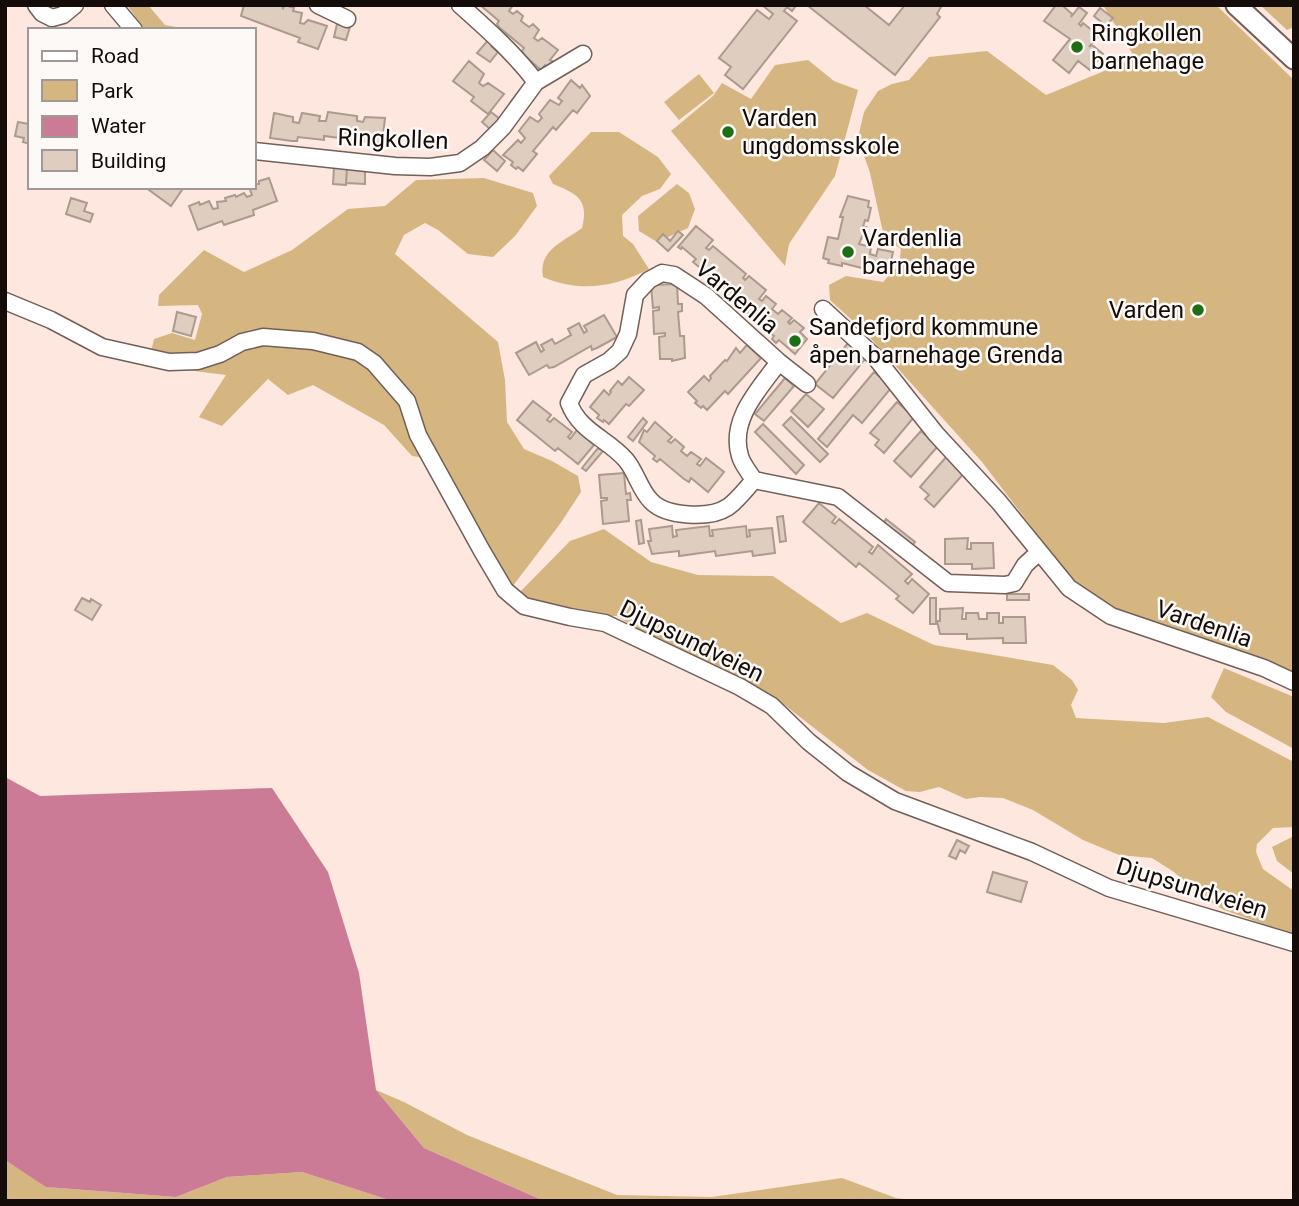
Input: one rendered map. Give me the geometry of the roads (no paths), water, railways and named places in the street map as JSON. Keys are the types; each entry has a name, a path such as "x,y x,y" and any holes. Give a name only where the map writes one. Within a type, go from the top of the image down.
{"street":[{"path":"36,5 42,13 52,18 63,15 75,5"},
{"path":"113,5 132,28"},
{"path":"318,5 347,19"},
{"path":"460,5 523,65 536,82"},
{"path":"1236,5 1294,59"},
{"name":"Ringkollen","path":"256,152 395,166 430,167 460,163 482,148 503,127 536,82 583,54"},
{"name":"Vardenlia","path":"779,362 751,399 738,428 740,458 754,480 743,494 726,508 709,514 673,514 651,502 625,459 581,425 569,403 584,375 609,361 620,351 628,334 635,295 649,280 662,273 674,275 706,296 807,384"},
{"name":"Djupsundveien","path":"5,301 51,320 103,347 169,362 198,361 220,354 243,342 263,337 313,341 358,352 374,363 407,401 418,435 482,551 505,590 524,606 570,618 605,623 740,687 772,706 838,766 895,801 1032,852 1083,878 1110,888 1294,943"},
{"name":"Vardenlia","path":"823,309 875,357 936,434 982,482 1069,588 1111,616 1264,668 1294,682"},
{"path":"754,480 838,497 948,583 1014,583 1025,565 1039,552"}],"water":[{"path":"5,777 40,796 272,788 328,872 359,973 376,1090 424,1148 544,1201 392,1201 302,1172 227,1177 176,1197 46,1187 5,1160"}],"place":[{"name":"Ringkollen barnehage","path":"1077,47"},
{"name":"Varden ungdomsskole","path":"728,132"},
{"name":"Vardenlia barnehage","path":"848,252"},
{"name":"Varden","path":"1198,310"},
{"name":"Sandefjord kommune åpen barnehage Grenda","path":"795,341"}]}
